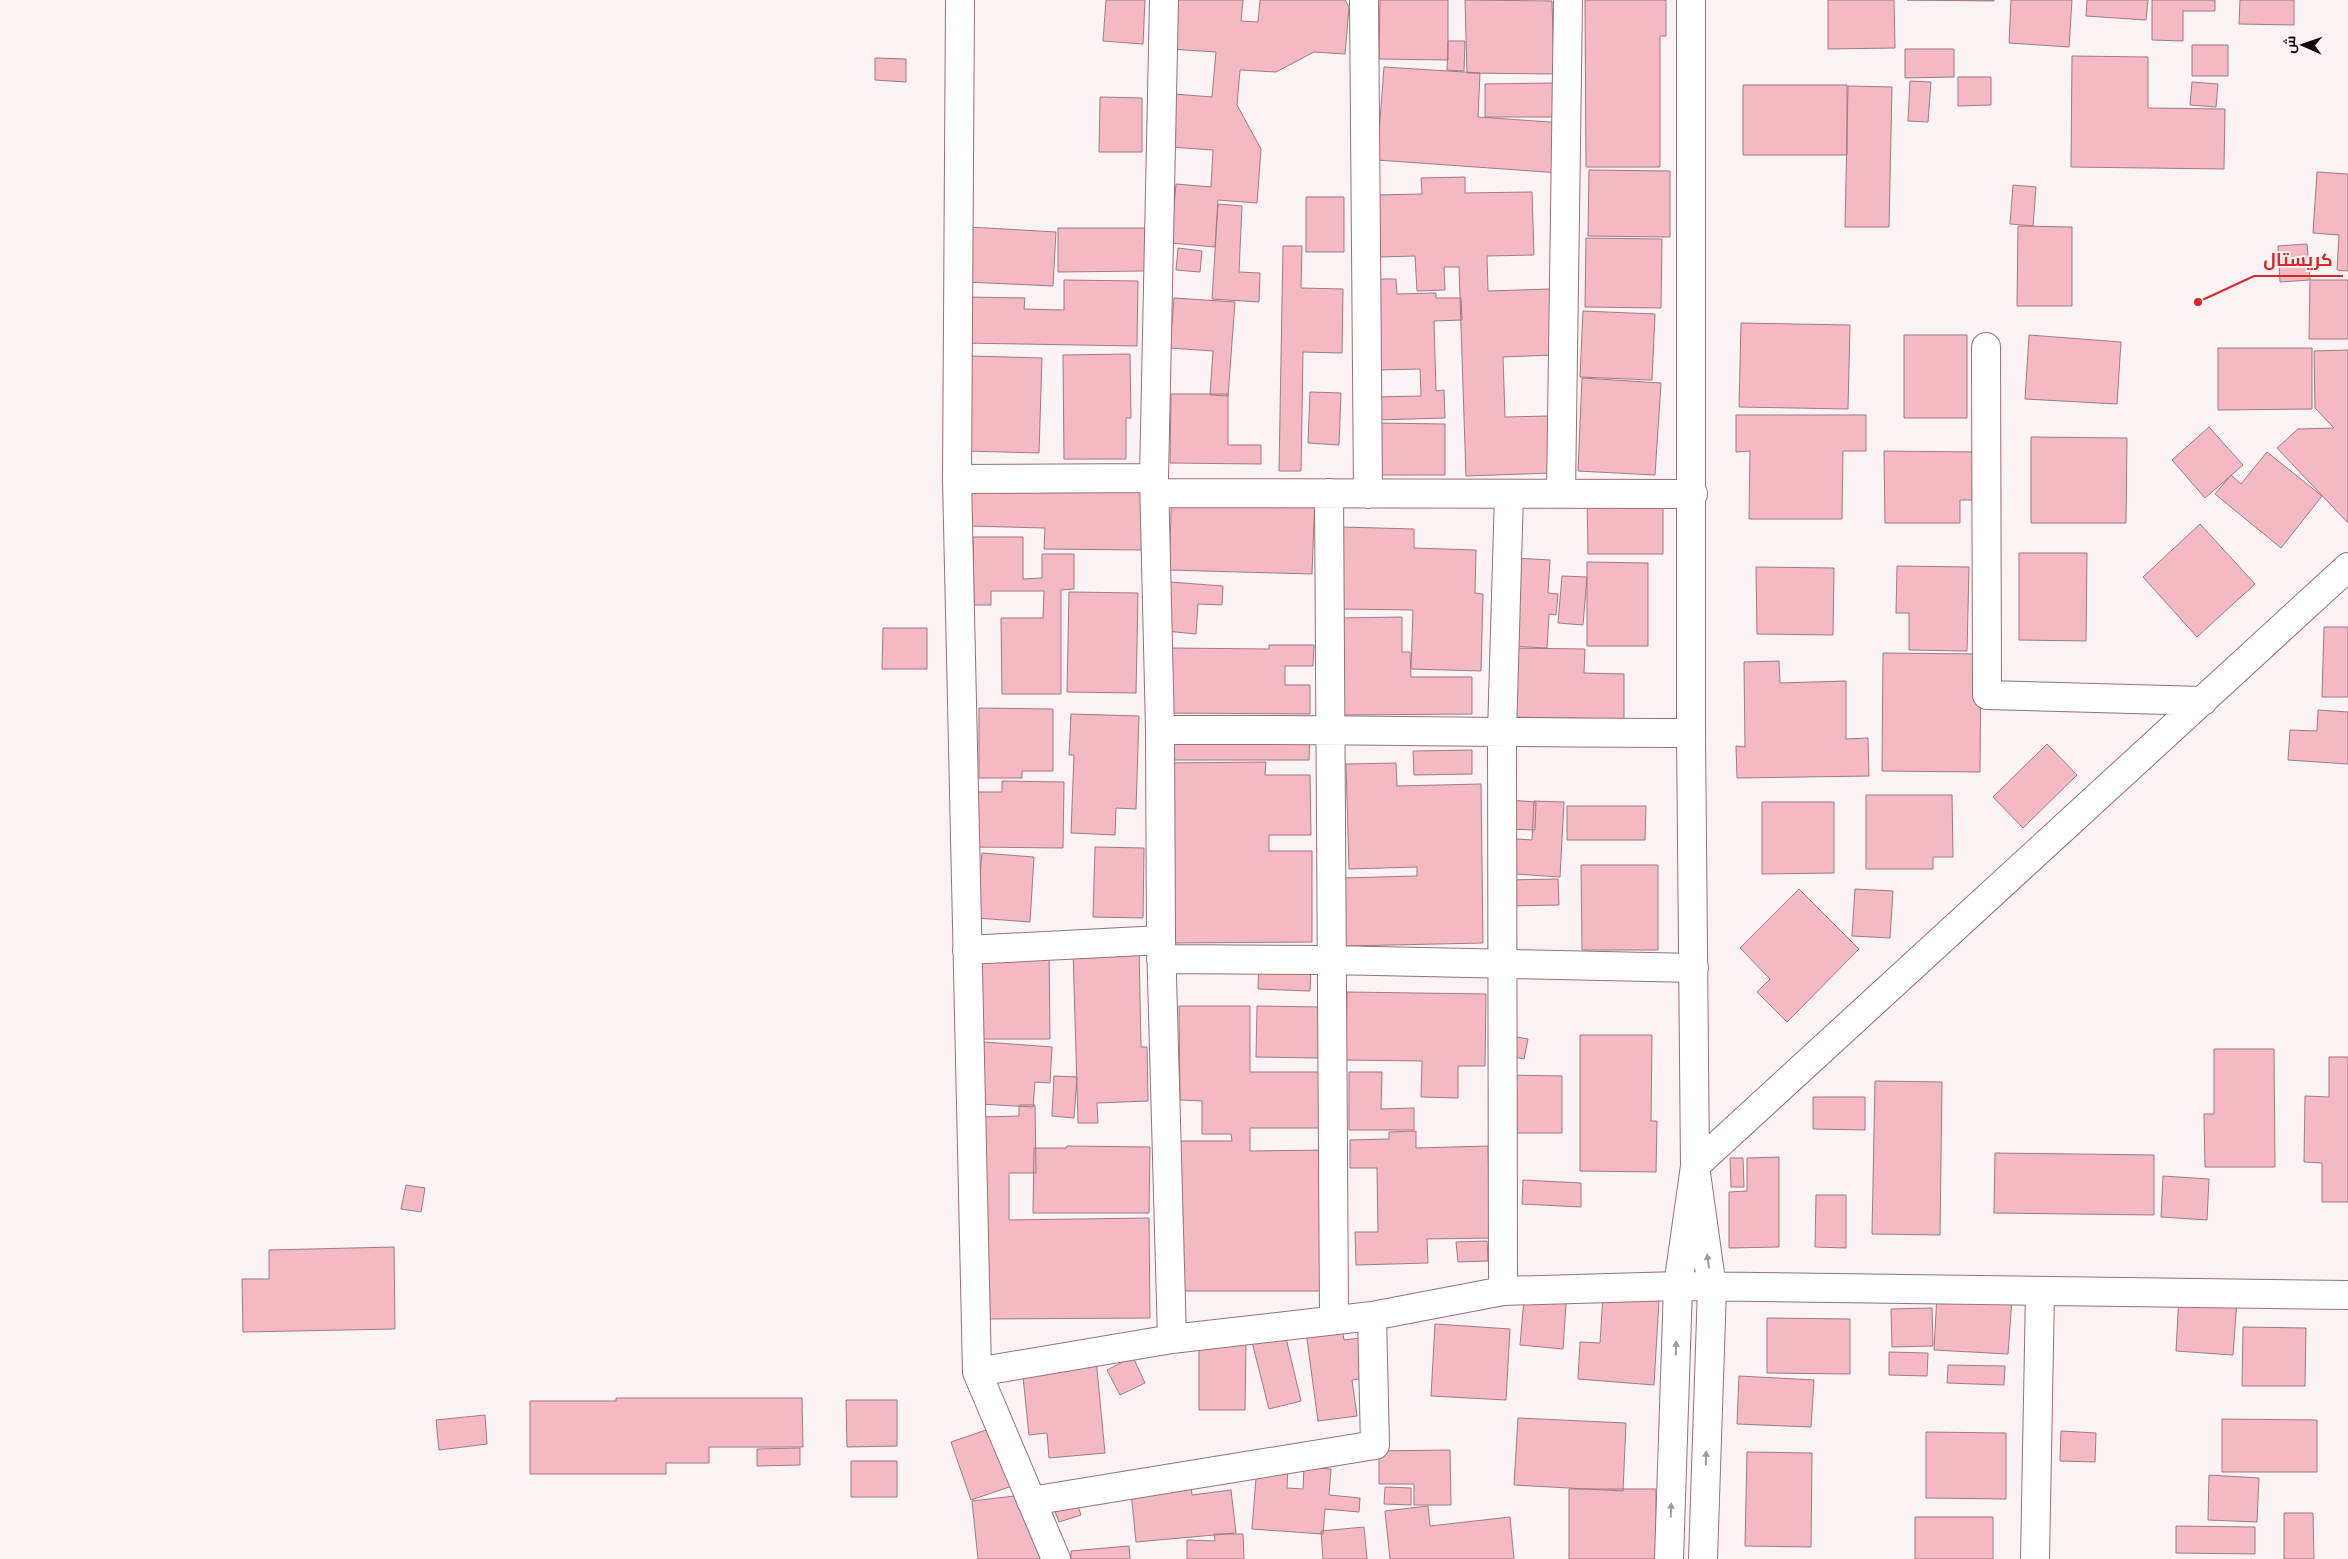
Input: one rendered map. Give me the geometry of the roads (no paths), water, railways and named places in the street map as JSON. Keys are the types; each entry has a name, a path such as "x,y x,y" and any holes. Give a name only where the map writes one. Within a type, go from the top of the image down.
{"street":[{"path":"960,0 957,479 977,1372 1056,1559"},
{"path":"1164,0 1155,486 1160,730 1161,950 1172,1339"},
{"path":"1364,0 1368,494"},
{"path":"1561,494 1568,0"},
{"path":"1691,0 1691,733 1695,1166 1712,1288 1703,1559"},
{"path":"1986,348 1987,695 2203,701"},
{"path":"957,479 1329,494 1692,494"},
{"path":"1329,494 1332,729 1330,960 1334,1320"},
{"path":"1504,1291 1501,963 1502,734 1509,494"},
{"path":"1670,1559 1678,1286 1695,1166 2348,567"},
{"path":"1160,730 1332,729 1502,734 1691,733"},
{"path":"967,950 1161,950 1330,960 1694,968"},
{"path":"977,1372 1172,1339 1372,1316 1504,1291 1678,1286 1712,1288 2348,1295"},
{"path":"2035,1559 2040,1292"},
{"path":"1031,1501 1375,1445 1372,1316"}],"place":[{"name":"كريستال","path":"2198,302"}]}
